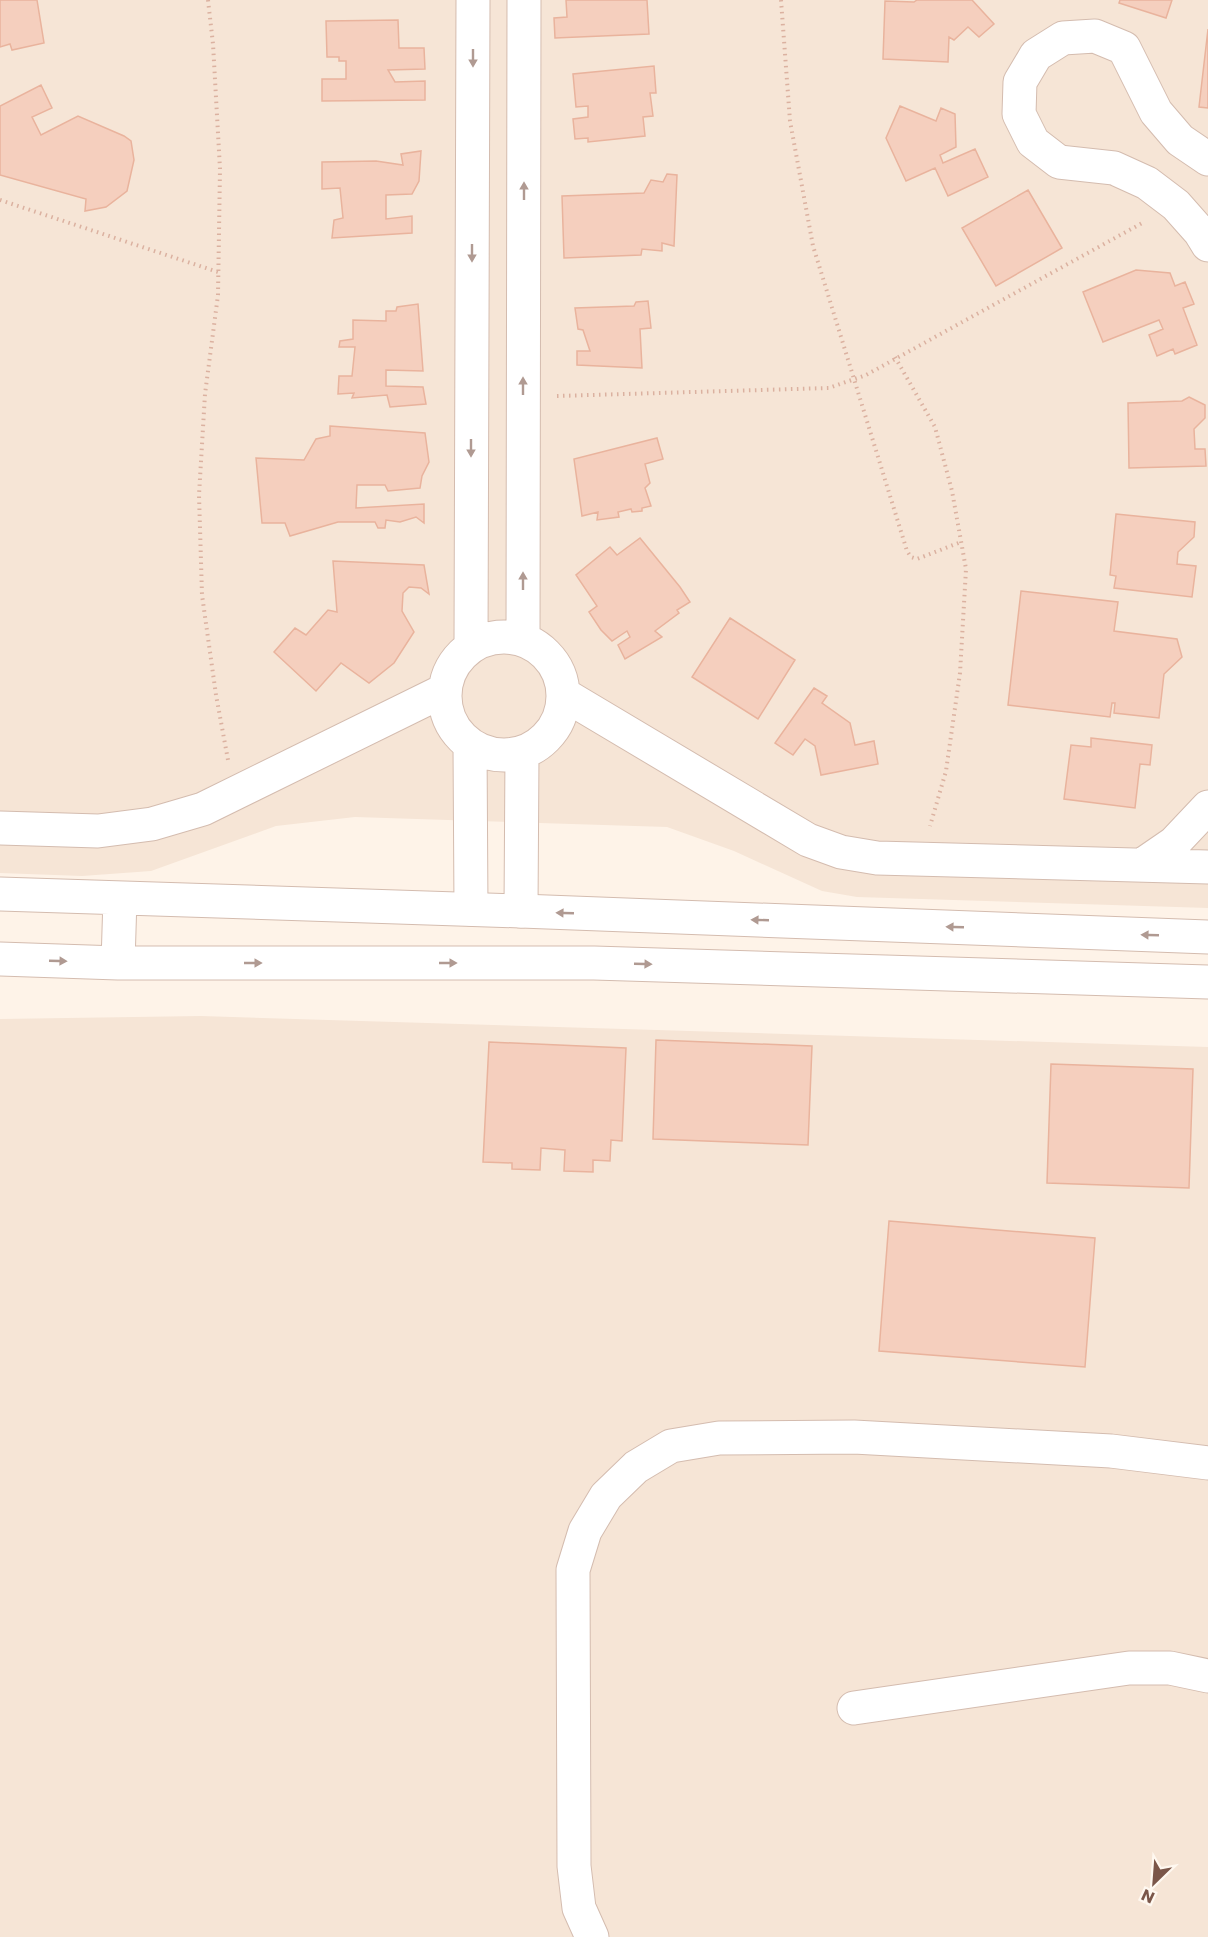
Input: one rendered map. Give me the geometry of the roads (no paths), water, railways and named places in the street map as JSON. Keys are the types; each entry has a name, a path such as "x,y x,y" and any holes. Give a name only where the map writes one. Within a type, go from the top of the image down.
{"street":[{"path":"471,647 473,0"},
{"path":"523,640 524,0"},
{"path":"1208,159 1180,140 1156,112 1124,48 1095,36 1063,38 1036,55 1020,82 1019,114 1033,142 1059,162 1114,168 1147,183 1176,205 1200,231 1208,245"},
{"path":"496,637 523,640 536,646 556,666 563,694 561,713 553,731 544,740 522,753 495,755 470,745 458,734 445,706 445,690 453,666 460,655 471,647 496,637"},
{"path":"0,828 98,831 152,824 203,809 445,690"},
{"path":"563,694 808,840 841,852 877,858 1208,867"},
{"path":"470,745 471,909"},
{"path":"521,911 522,753"},
{"path":"1142,865 1174,843 1208,807"},
{"path":"470,838 521,840"},
{"path":"0,894 1208,937"},
{"path":"118,963 120,898"},
{"path":"866,972 867,924"},
{"path":"0,959 118,963 594,963 1208,982"},
{"path":"592,1937 579,1908 574,1866 573,1570 585,1531 606,1496 636,1467 670,1446 719,1438 831,1437 1111,1450 1208,1463"},
{"path":"854,1708 1129,1668 1170,1668 1208,1676"}]}
